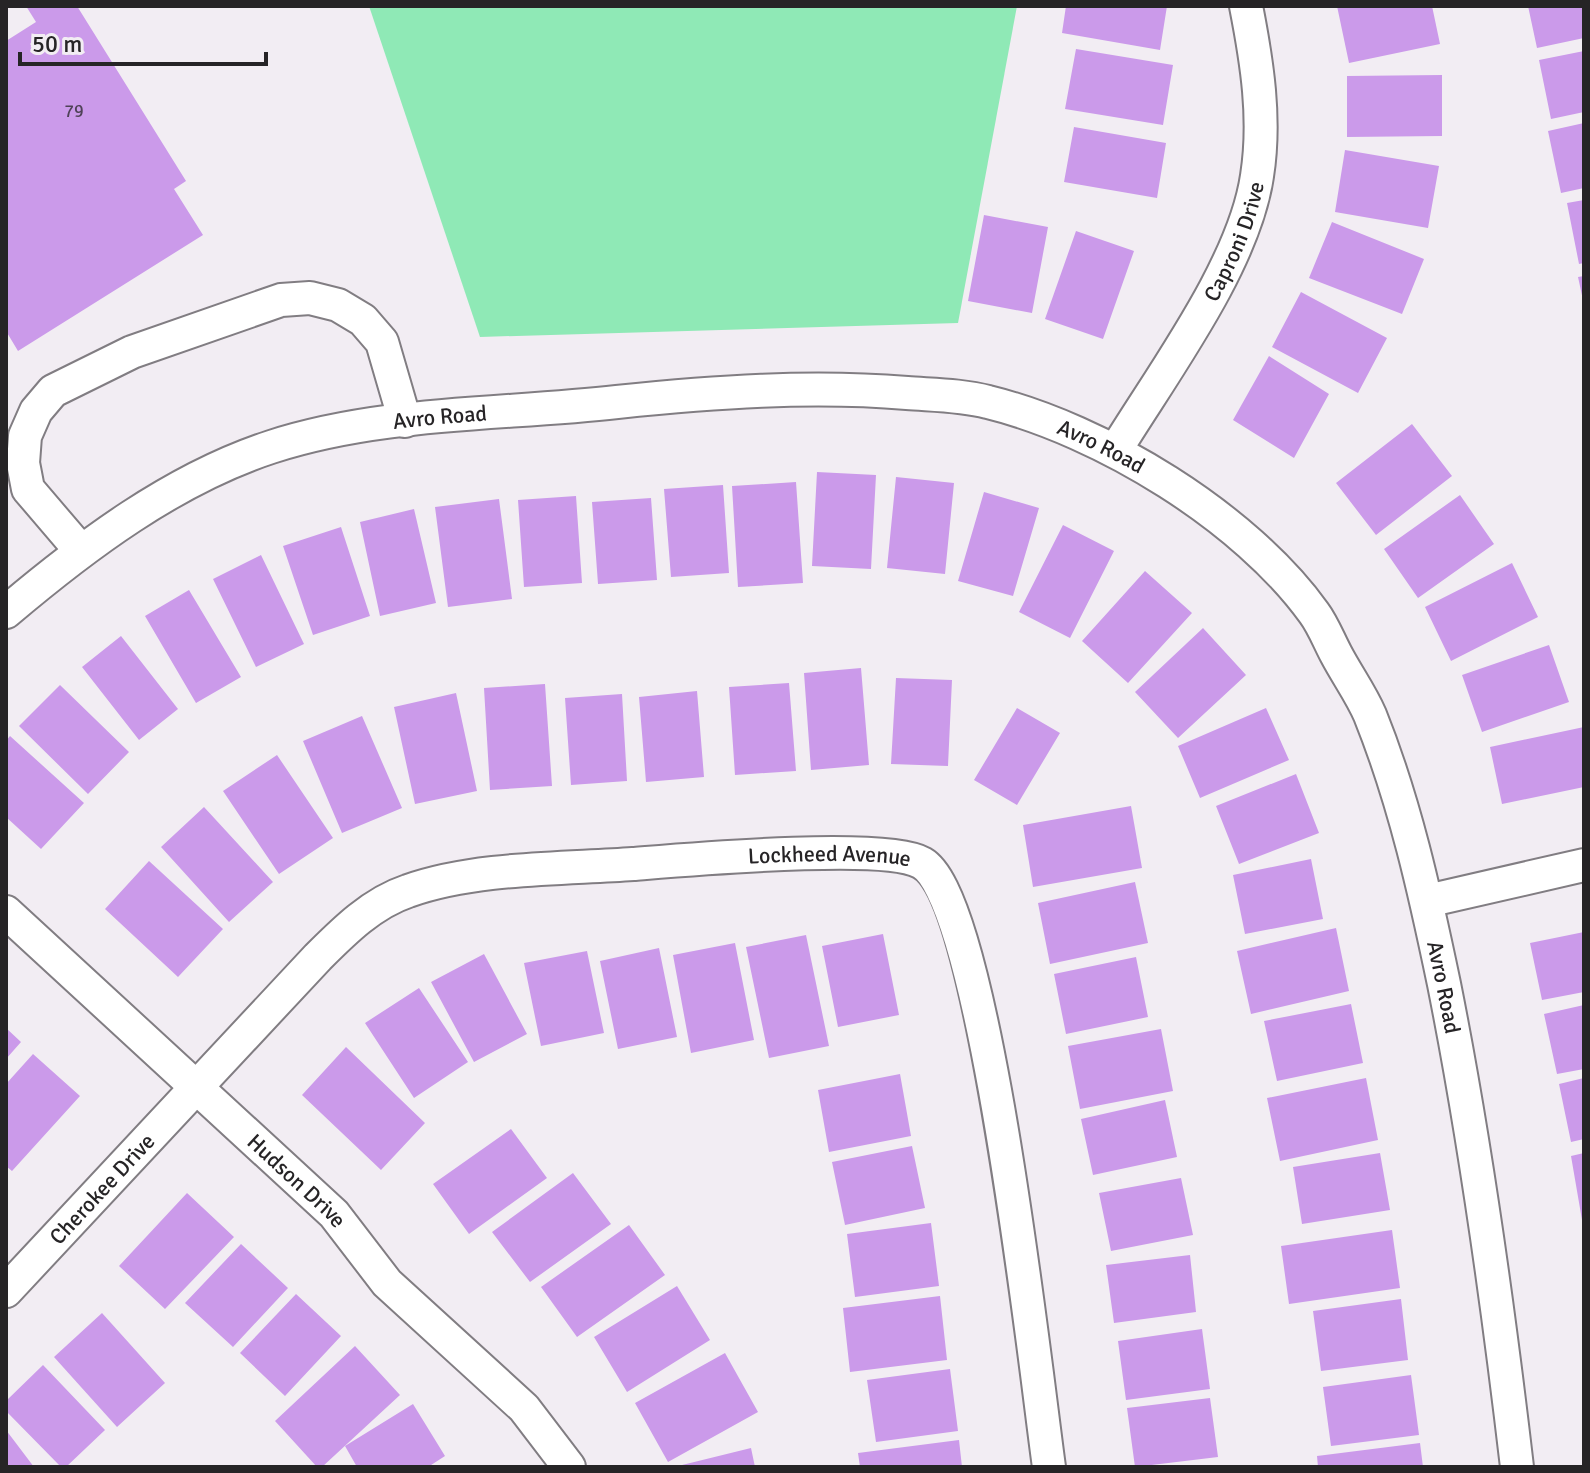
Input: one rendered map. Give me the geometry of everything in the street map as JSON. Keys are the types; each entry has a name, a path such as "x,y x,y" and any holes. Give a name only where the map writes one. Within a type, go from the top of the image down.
{"street":[{"name":"Caproni Drive","path":"1115,451 1237,245 1257,178 1261,124 1257,65 1246,6"},
{"path":"81,551 28,489 23,463 25,436 36,411 53,391 132,352 281,300 310,298 338,305 363,320 382,342 405,421"},
{"name":"Avro Road","path":"6,612 114,525 225,465 274,446 405,421 750,391 855,389 982,400 1029,414 1115,451 1167,480 1226,525 1281,574 1317,616 1368,710 1411,836 1427,901 1482,1190 1517,1467"},
{"name":"Lockheed Avenue","path":"198,1089 350,925 407,891 497,874 735,856 893,855 921,862 940,879 959,930 991,1075 1015,1200 1049,1467"},
{"path":"1427,901 1584,865"},
{"name":"Hudson Drive","path":"6,912 334,1214 387,1283 524,1408 569,1467"},
{"name":"Cherokee Drive","path":"6,1291 127,1157 198,1089"}],"green space":[{"path":"369,6 1017,6 958,323 480,337"}],"building":[{"path":"26,6 77,6 186,181 174,189 203,235 18,351 6,331 6,41 36,22"},
{"path":"1066,6 1167,6 1160,50 1062,33"},
{"path":"1337,6 1432,6 1440,44 1349,63"},
{"path":"1528,6 1584,6 1584,38 1537,48"},
{"path":"1076,49 1173,65 1163,125 1065,109"},
{"path":"1584,51 1584,112 1551,119 1539,60"},
{"path":"1442,75 1442,136 1347,137 1347,76"},
{"path":"1584,123 1584,188 1561,193 1548,131"},
{"path":"1074,127 1166,143 1157,198 1064,182"},
{"path":"1345,150 1439,166 1428,228 1335,212"},
{"path":"1584,200 1584,263 1579,264 1567,203"},
{"path":"984,215 1048,227 1032,313 968,301"},
{"path":"1332,222 1424,259 1402,314 1309,278"},
{"path":"1076,231 1134,251 1103,339 1045,319"},
{"path":"1584,276 1584,300 1583,300 1578,277"},
{"path":"1301,292 1387,338 1358,393 1272,347"},
{"path":"1269,356 1329,394 1294,458 1233,420"},
{"path":"1412,424 1452,476 1376,535 1336,483"},
{"path":"817,472 876,475 871,569 812,566"},
{"path":"896,477 954,483 945,574 887,568"},
{"path":"796,482 803,583 738,587 732,486"},
{"path":"723,485 729,573 671,577 664,489"},
{"path":"984,492 1039,508 1013,596 958,581"},
{"path":"1460,495 1494,544 1418,598 1384,549"},
{"path":"576,496 582,583 524,587 518,500"},
{"path":"651,498 657,580 598,584 592,502"},
{"path":"499,499 512,599 448,607 435,507"},
{"path":"414,509 436,603 380,616 360,522"},
{"path":"1063,525 1114,551 1070,638 1019,612"},
{"path":"341,527 370,616 313,635 283,546"},
{"path":"261,555 304,644 256,667 213,579"},
{"path":"1512,563 1538,617 1451,661 1425,607"},
{"path":"1145,571 1192,613 1128,683 1082,641"},
{"path":"189,590 241,677 196,703 145,616"},
{"path":"1203,628 1246,675 1178,738 1135,692"},
{"path":"121,636 178,709 139,740 82,667"},
{"path":"1549,645 1569,702 1482,732 1462,675"},
{"path":"861,668 869,765 811,770 804,673"},
{"path":"896,678 952,680 948,766 891,764"},
{"path":"789,683 796,771 735,775 729,687"},
{"path":"545,684 552,786 490,790 484,688"},
{"path":"60,685 129,752 88,794 19,726"},
{"path":"697,691 704,777 646,782 639,697"},
{"path":"456,693 477,791 415,804 394,707"},
{"path":"622,694 627,781 571,785 565,698"},
{"path":"1017,708 1060,733 1017,805 974,780"},
{"path":"1266,708 1289,760 1200,798 1178,746"},
{"path":"362,716 402,808 342,833 303,741"},
{"path":"1584,727 1584,787 1502,804 1490,747"},
{"path":"10,736 84,803 41,849 6,817 6,741"},
{"path":"277,755 333,838 279,874 223,791"},
{"path":"1296,774 1319,833 1239,864 1216,806"},
{"path":"1131,806 1142,868 1033,887 1023,825"},
{"path":"204,807 273,882 229,922 161,847"},
{"path":"1311,859 1323,919 1245,934 1233,875"},
{"path":"149,861 223,929 178,977 105,909"},
{"path":"1135,882 1148,943 1050,964 1038,903"},
{"path":"1336,928 1349,991 1251,1014 1237,951"},
{"path":"1584,932 1584,992 1542,1000 1530,943"},
{"path":"883,934 899,1015 838,1027 822,946"},
{"path":"806,935 829,1046 769,1058 746,947"},
{"path":"735,943 754,1040 691,1053 673,955"},
{"path":"659,948 677,1037 618,1049 600,961"},
{"path":"587,951 604,1033 541,1046 524,963"},
{"path":"484,954 527,1034 474,1062 431,982"},
{"path":"1136,957 1148,1017 1066,1034 1054,974"},
{"path":"419,988 468,1062 414,1098 365,1023"},
{"path":"1351,1004 1363,1063 1277,1081 1264,1021"},
{"path":"1584,1005 1584,1069 1557,1074 1544,1014"},
{"path":"6,1028 21,1042 6,1059"},
{"path":"1161,1029 1173,1091 1080,1109 1068,1046"},
{"path":"346,1047 425,1123 381,1170 302,1095"},
{"path":"33,1054 80,1096 12,1171 6,1166 6,1084"},
{"path":"900,1074 911,1136 829,1152 818,1090"},
{"path":"1366,1078 1378,1140 1280,1161 1267,1098"},
{"path":"1584,1078 1584,1139 1571,1142 1559,1084"},
{"path":"1165,1100 1177,1157 1093,1175 1081,1119"},
{"path":"511,1129 547,1178 469,1234 433,1184"},
{"path":"912,1146 925,1208 845,1225 832,1162"},
{"path":"1380,1153 1390,1210 1302,1224 1293,1167"},
{"path":"1584,1153 1584,1220 1582,1220 1571,1156"},
{"path":"573,1173 611,1224 530,1282 492,1232"},
{"path":"1181,1178 1193,1235 1111,1251 1099,1193"},
{"path":"187,1193 234,1237 165,1309 119,1266"},
{"path":"931,1223 939,1286 855,1297 847,1234"},
{"path":"629,1225 665,1275 577,1337 541,1287"},
{"path":"1392,1230 1400,1288 1289,1304 1281,1246"},
{"path":"241,1244 288,1288 233,1347 185,1303"},
{"path":"1190,1255 1196,1312 1114,1323 1106,1265"},
{"path":"677,1286 710,1340 627,1392 594,1337"},
{"path":"296,1294 341,1336 285,1396 240,1353"},
{"path":"940,1296 947,1360 850,1372 843,1308"},
{"path":"1401,1299 1408,1360 1321,1371 1313,1311"},
{"path":"102,1313 165,1383 117,1427 54,1357"},
{"path":"1202,1329 1210,1389 1126,1400 1118,1341"},
{"path":"355,1346 400,1395 322,1467 317,1467 275,1421"},
{"path":"725,1353 758,1412 668,1462 635,1403"},
{"path":"43,1365 105,1430 66,1467 61,1467 6,1411 6,1401"},
{"path":"950,1369 958,1431 876,1442 867,1380"},
{"path":"1411,1375 1419,1435 1331,1446 1323,1387"},
{"path":"1210,1398 1218,1457 1135,1467 1127,1408"},
{"path":"413,1404 445,1456 428,1467 357,1467 345,1446"},
{"path":"6,1430 34,1467 6,1467"},
{"path":"959,1440 962,1467 860,1467 858,1453"},
{"path":"1420,1443 1423,1467 1318,1467 1317,1456"},
{"path":"751,1448 755,1467 678,1467 678,1466"}]}
